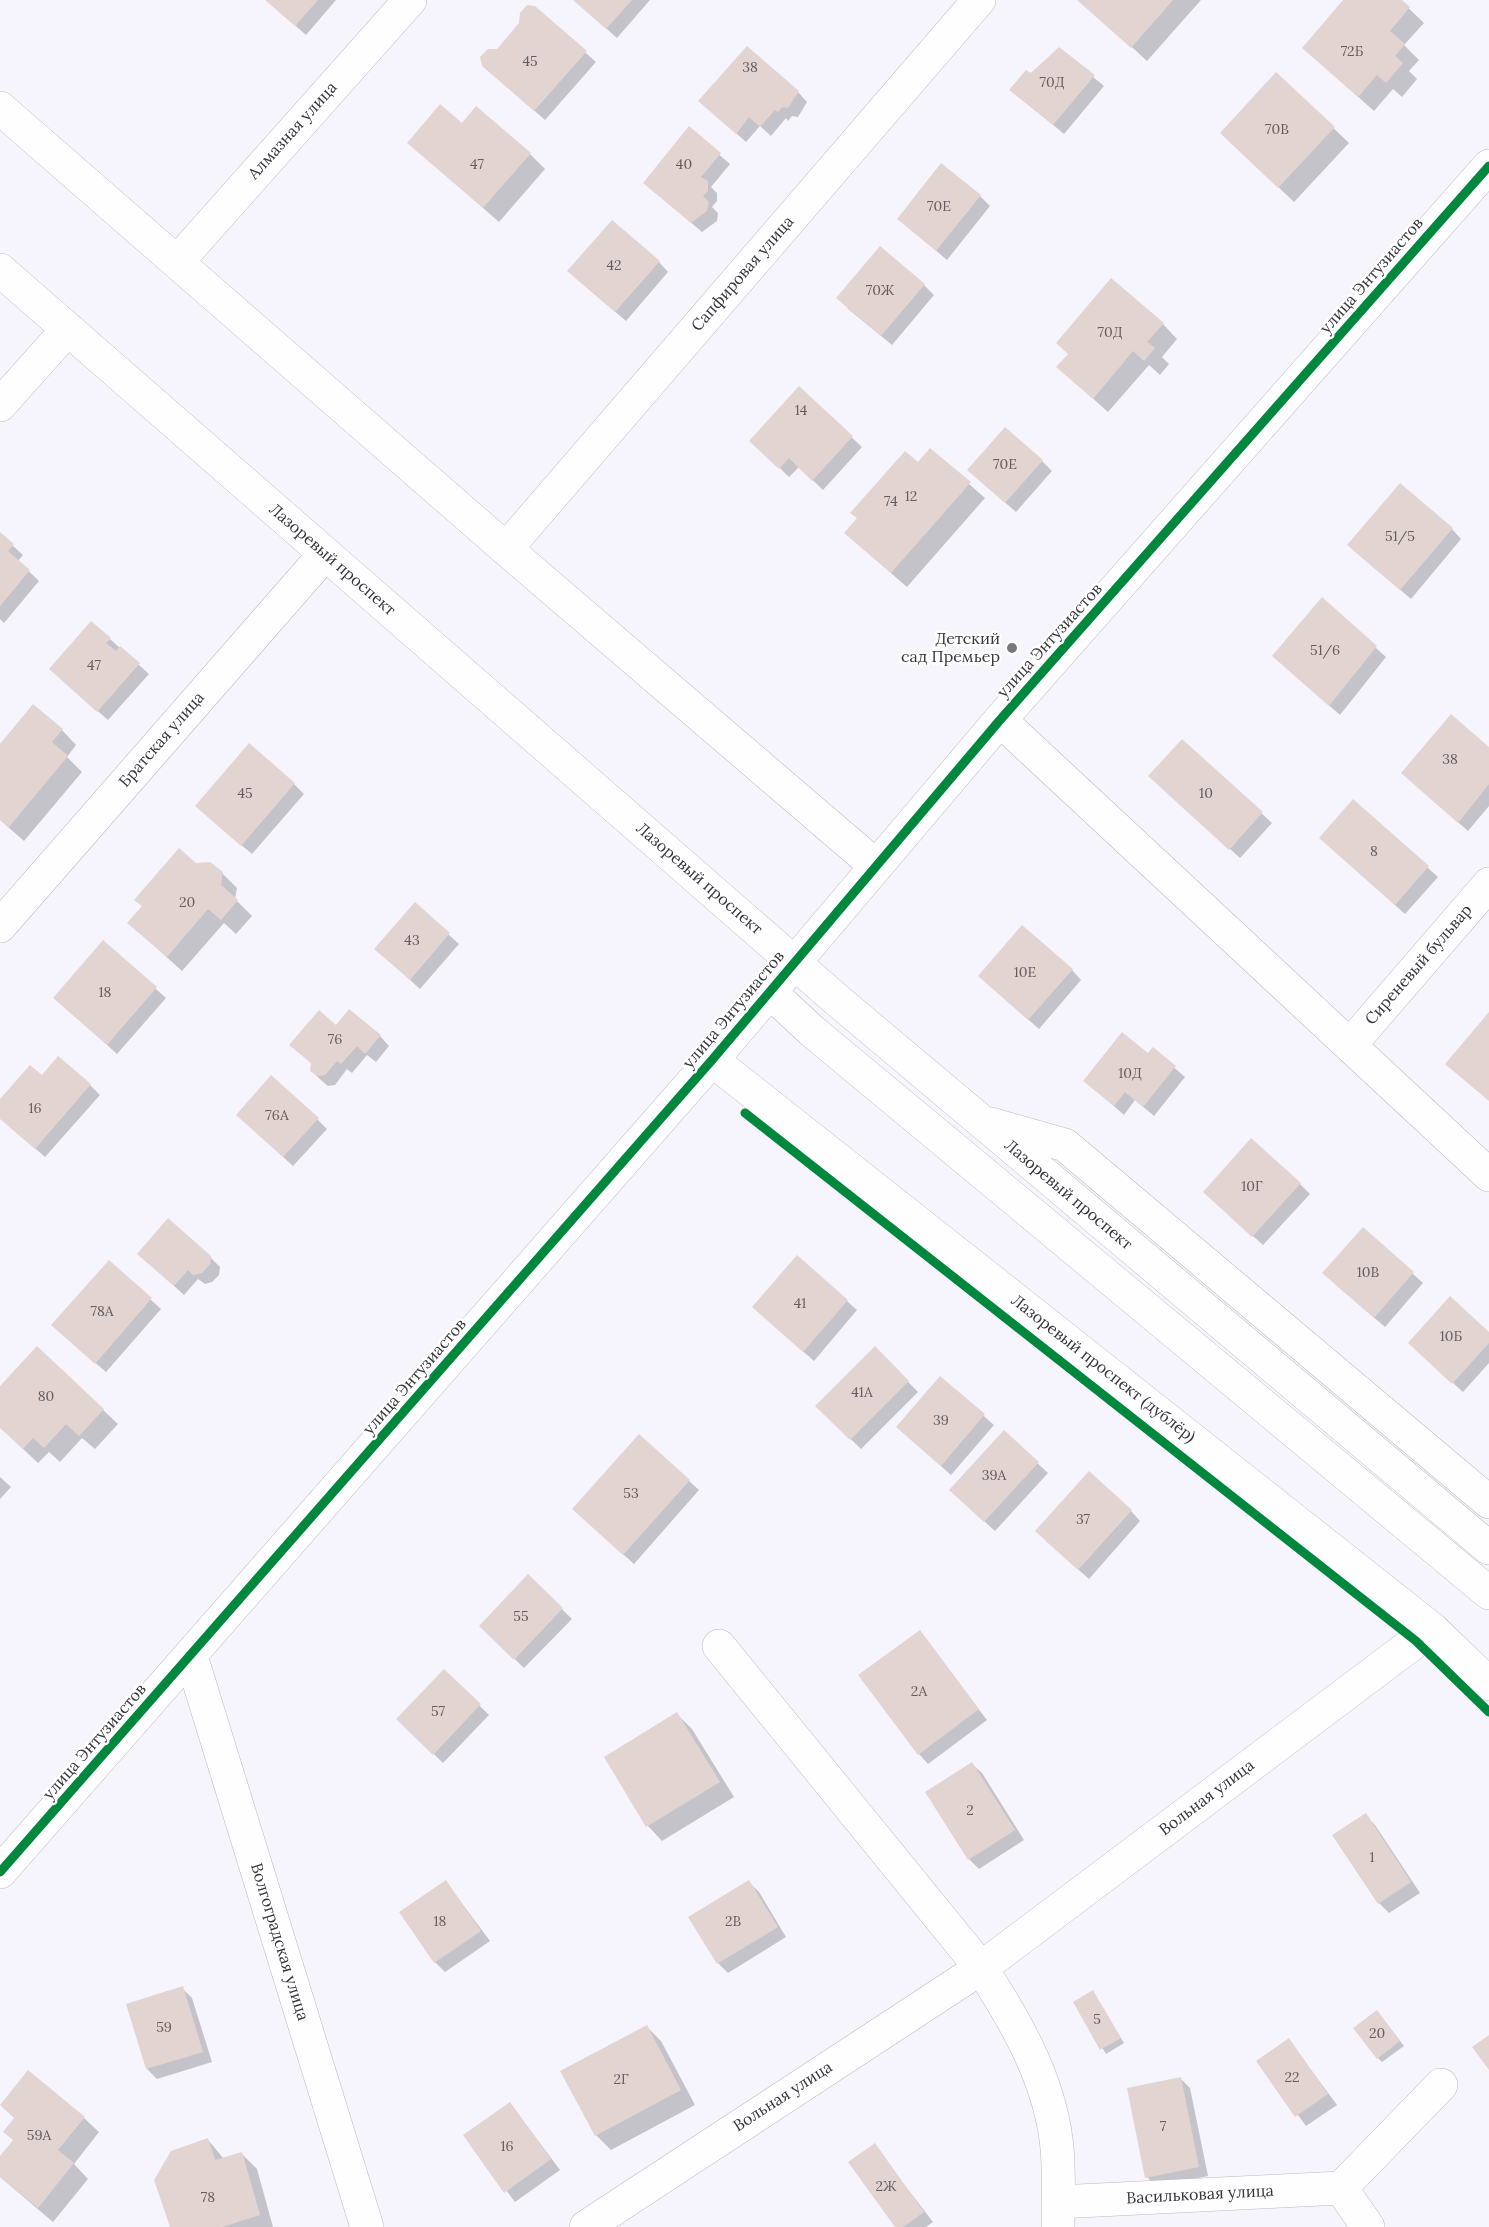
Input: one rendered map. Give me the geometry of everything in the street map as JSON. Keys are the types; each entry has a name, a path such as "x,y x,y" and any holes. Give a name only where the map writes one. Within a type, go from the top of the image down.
{"street":[{"name":"Алмазная улица","path":"177,262 410,0"},
{"name":"Сапфировая улица","path":"506,549 979,0"},
{"path":"0,108 506,549 876,866"},
{"name":"улица Энтузиастов","path":"0,1872 712,1060 1000,720 1489,166"},
{"name":"Лазоревый проспект","path":"0,270 980,1121 1489,1548"},
{"path":"0,405 68,329"},
{"name":"Братская улица","path":"0,926 325,554"},
{"path":"1000,720 1489,1174"},
{"name":"Сиреневый бульвар","path":"1350,1045 1489,884"},
{"path":"770,992 821,1038 1489,1593"},
{"name":"Лазоревый проспект (дублёр)","path":"712,1060 1432,1629 1489,1683"},
{"path":"980,1121 1065,1145 1489,1502"},
{"name":"Вольная улица","path":"586,2227 981,1968 1432,1629"},
{"path":"719,1646 981,1968 1002,2000 1039,2071 1057,2140 1058,2214"},
{"name":"Волгоградская улица","path":"191,1656 368,2227"},
{"path":"1368,2227 1341,2188 1442,2085"},
{"name":"Васильковая улица","path":"1058,2214 1341,2188"}],"building":[{"path":"265,0 318,0 295,26"},
{"path":"573,0 632,0 606,29"},
{"path":"1077,0 1173,0 1131,48"},
{"path":"1343,0 1402,0 1410,7 1390,31 1405,44 1395,56 1403,63 1386,83 1377,75 1358,97 1302,48"},
{"path":"527,5 535,6 587,51 534,111 482,66 480,57 488,49 497,49 519,23 520,13"},
{"path":"747,46 799,91 788,108 782,107 778,112 775,110 760,127 749,117 736,134 698,101"},
{"path":"1059,47 1095,75 1053,125 1009,90 1026,70 1031,73"},
{"path":"1276,72 1335,127 1278,188 1220,133"},
{"path":"440,104 462,123 476,106 531,153 483,208 407,143"},
{"path":"689,126 721,153 701,177 708,181 708,191 703,196 709,202 707,211 691,223 643,183"},
{"path":"941,163 981,195 936,251 897,219"},
{"path":"612,220 660,261 615,312 567,271"},
{"path":"880,246 925,284 881,336 836,298"},
{"path":"1111,278 1164,323 1147,342 1155,348 1144,361 1133,351 1093,399 1056,367 1068,354 1056,343"},
{"path":"799,386 853,436 812,481 789,458 779,469 749,441"},
{"path":"1005,427 1043,460 1005,503 967,470"},
{"path":"930,448 971,482 891,573 844,533 857,518 850,513 905,451 918,462"},
{"path":"1400,483 1453,528 1400,590 1347,545"},
{"path":"0,532 14,544 8,551 30,570 0,606"},
{"path":"1322,597 1377,646 1329,706 1272,656"},
{"path":"91,621 111,638 106,643 116,651 120,646 140,663 97,712 49,669"},
{"path":"33,704 63,729 52,742 68,756 9,827 0,820 0,744"},
{"path":"1451,714 1489,747 1489,784 1458,823 1401,773"},
{"path":"1182,739 1263,812 1229,850 1148,776"},
{"path":"249,743 295,783 241,846 195,806"},
{"path":"1353,799 1429,866 1395,905 1319,838"},
{"path":"179,848 196,863 210,862 223,872 221,885 238,900 221,920 208,909 167,957 127,923 142,906 134,900"},
{"path":"415,902 450,933 410,980 374,949"},
{"path":"1022,925 1073,969 1028,1020 978,976"},
{"path":"103,940 157,987 107,1045 53,998"},
{"path":"349,1009 381,1035 365,1054 357,1046 341,1064 337,1061 325,1075 317,1076 310,1071 311,1063 289,1045 319,1010 336,1025"},
{"path":"1489,1012 1489,1101 1445,1064"},
{"path":"1122,1032 1148,1053 1153,1047 1176,1066 1143,1107 1125,1092 1114,1106 1083,1081"},
{"path":"58,1056 91,1084 35,1149 0,1119 0,1099 30,1065 42,1075"},
{"path":"271,1075 319,1118 283,1157 236,1115"},
{"path":"1251,1138 1301,1183 1252,1237 1203,1192"},
{"path":"168,1218 211,1256 210,1264 202,1273 193,1275 188,1270 174,1286 137,1254"},
{"path":"1363,1227 1414,1272 1374,1318 1322,1273"},
{"path":"797,1255 848,1300 803,1352 752,1307"},
{"path":"109,1260 152,1298 95,1364 51,1325"},
{"path":"1450,1296 1489,1332 1489,1343 1452,1384 1408,1343"},
{"path":"37,1346 104,1409 79,1436 66,1424 44,1448 33,1438 23,1449 0,1428 0,1386"},
{"path":"875,1346 909,1381 850,1440 815,1406"},
{"path":"940,1376 985,1414 941,1466 896,1427"},
{"path":"1004,1430 1039,1462 984,1522 949,1490"},
{"path":"639,1434 690,1480 623,1555 572,1509"},
{"path":"1089,1471 1132,1510 1078,1570 1035,1531"},
{"path":"528,1574 563,1608 514,1660 479,1626"},
{"path":"920,1630 979,1709 918,1755 858,1675"},
{"path":"444,1669 481,1704 433,1755 396,1719"},
{"path":"677,1712 720,1782 646,1827 604,1757"},
{"path":"972,1762 1015,1830 968,1860 925,1792"},
{"path":"1366,1813 1411,1882 1378,1904 1332,1835"},
{"path":"446,1880 481,1931 434,1963 399,1912"},
{"path":"749,1880 778,1927 717,1964 688,1917"},
{"path":"183,1986 203,2052 146,2069 126,2004"},
{"path":"1093,1990 1121,2038 1100,2050 1073,2002"},
{"path":"1377,2010 1400,2041 1377,2059 1353,2028"},
{"path":"647,2025 681,2090 595,2136 560,2071"},
{"path":"1489,2035 1489,2070 1472,2047"},
{"path":"1289,2038 1328,2094 1295,2117 1256,2061"},
{"path":"28,2070 85,2117 58,2150 74,2163 38,2208 0,2177 0,2156 13,2140 3,2132 14,2118 0,2105"},
{"path":"1181,2077 1199,2167 1145,2178 1127,2088"},
{"path":"510,2102 551,2159 504,2193 463,2135"},
{"path":"208,2138 215,2160 242,2152 260,2215 222,2227 170,2227 154,2180 171,2151"},
{"path":"875,2143 924,2212 903,2227 895,2227 848,2162"}],"cycle path":[{"path":"0,1872 712,1060 1000,720 1489,166"},
{"path":"745,1113 1416,1641 1489,1712"}],"place":[{"name":"Детский сад Премьер","path":"1012,648"}]}
